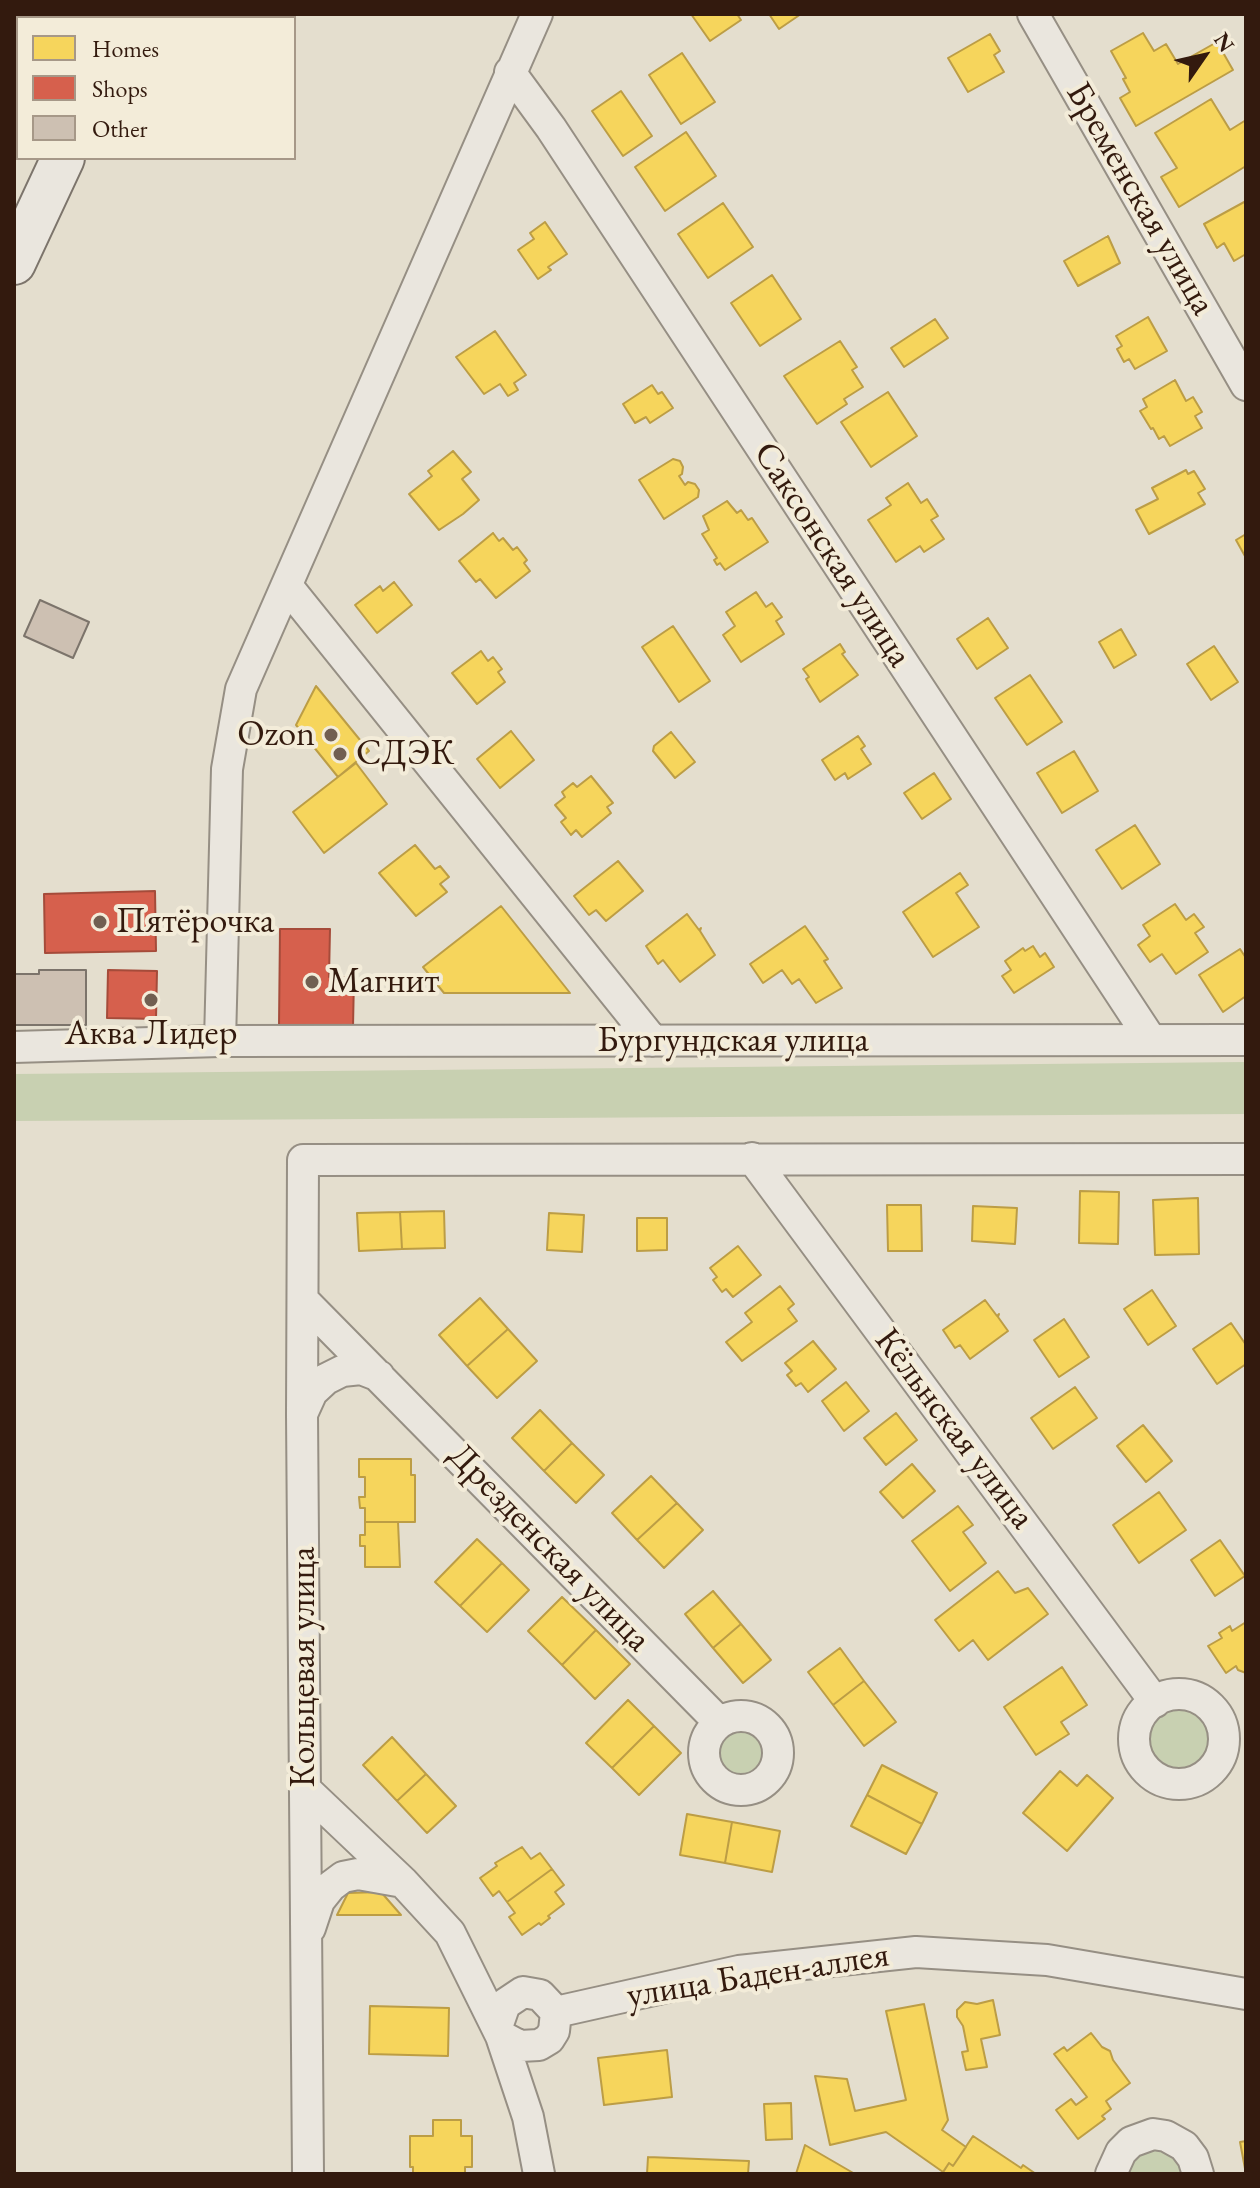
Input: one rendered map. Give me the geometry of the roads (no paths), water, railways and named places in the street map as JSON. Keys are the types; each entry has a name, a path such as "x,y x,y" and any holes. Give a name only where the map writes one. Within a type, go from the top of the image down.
{"street":[{"path":"220,1041 227,769 241,689 537,14"},
{"name":"Бременская улица","path":"1033,14 1246,385"},
{"name":"Саксонская улица","path":"510,72 559,141 1151,1040"},
{"path":"14,263 62,160"},
{"path":"287,586 653,1041"},
{"name":"Бургундская улица","path":"14,1047 220,1041 1246,1040"},
{"path":"752,1158 1246,1159"},
{"name":"Кольцевая улица","path":"308,2174 303,1160 752,1158"},
{"name":"Кёльнская улица","path":"752,1158 1155,1702"},
{"name":"Дрезденская улица","path":"303,1300 718,1721"},
{"path":"302,1414 312,1392 326,1379 342,1371 361,1369 379,1376"},
{"path":"305,1789 403,1882 450,1933 499,2031 528,2117 539,2174"},
{"path":"307,1938 319,1901 343,1877 358,1874 403,1882"},
{"name":"улица Баден-аллея","path":"499,2031 520,2046 539,2045 549,2039 554,2031 556,2012 739,1971 916,1952 1047,1960 1204,1984 1246,1994"},
{"path":"1111,2174 1121,2152 1131,2142 1153,2134 1166,2136 1184,2146 1193,2158 1198,2174"}],"place":[{"name":"Ozon","path":"331,735"},
{"name":"СДЭК","path":"340,754"},
{"name":"Пятёрочка","path":"100,922"},
{"name":"Магнит","path":"312,982"},
{"name":"Аква Лидер","path":"151,1000"}]}
